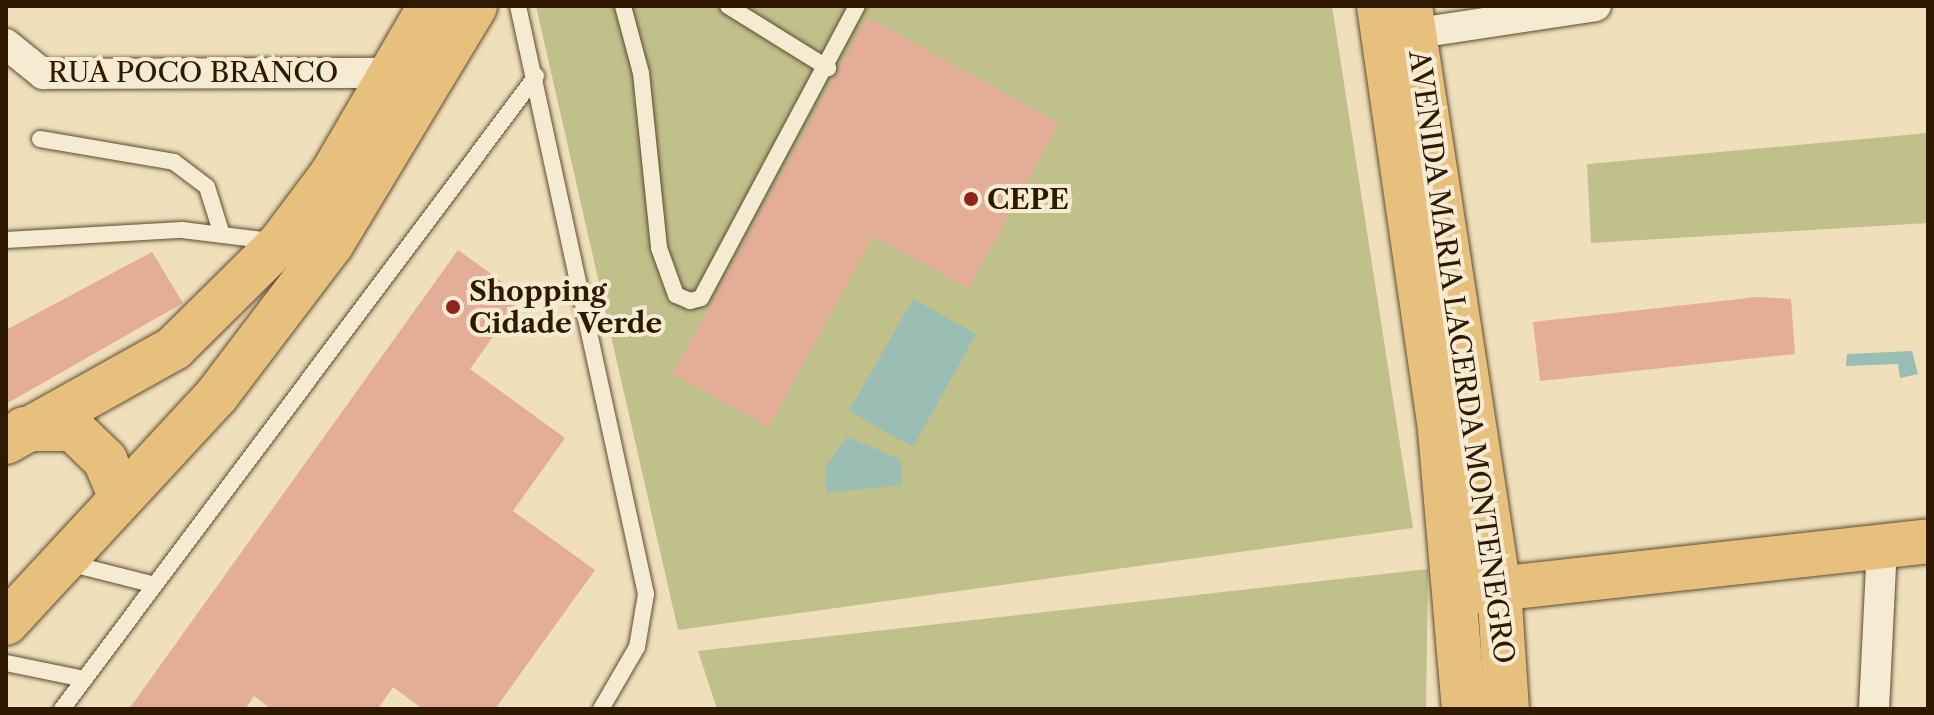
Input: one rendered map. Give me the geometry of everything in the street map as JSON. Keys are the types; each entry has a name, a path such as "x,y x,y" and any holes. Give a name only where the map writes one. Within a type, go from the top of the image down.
{"main road":[{"path":"11,434 174,348 281,242 392,73 430,6"},
{"path":"6,623 217,395 331,245 475,6"},
{"name":"AVENIDA MARIA LACERDA MONTENEGRO","path":"1397,21 1479,591 1507,709"},
{"path":"11,434 73,429 105,460 121,498"},
{"path":"1479,591 1928,541"},
{"name":"AVENIDA MARIA LACERDA MONTENEGRO","path":"1464,709 1479,591"}],"street":[{"path":"1397,21 1596,6"},
{"name":"RUA POCO BRANCO","path":"6,44 43,74 392,73"},
{"path":"1874,709 1882,545"}],"lane":[{"path":"518,6 536,76 646,594 637,647 601,709"},
{"path":"623,6 641,73 659,248 676,295 690,301 701,298 828,68 857,6"},
{"path":"728,6 828,68"},
{"path":"62,709 151,584 536,76"},
{"path":"40,139 174,162 207,187 222,235"},
{"path":"6,240 73,231 222,235 281,242"},
{"path":"63,562 151,584"},
{"path":"6,663 84,679"}],"green space":[{"name":"CEPE","path":"536,6 1332,6 1413,528 678,630"},
{"path":"1928,133 1928,223 1591,243 1587,164"},
{"path":"1428,569 1426,709 717,709 698,651"}],"water":[{"path":"913,299 976,334 913,447 849,411"},
{"path":"1912,351 1918,374 1900,378 1898,364 1846,366 1847,354"},
{"path":"847,437 900,459 902,485 826,493 826,466"}],"building":[{"path":"867,17 1059,123 969,288 873,236 769,427 673,374"},
{"name":"Shopping Cidade Verde","path":"458,250 522,296 470,369 565,438 513,511 595,570 495,709 423,709 393,687 378,709 271,709 254,696 245,709 129,709"},
{"path":"152,252 183,303 6,404 6,330"},
{"path":"1757,297 1791,299 1795,354 1540,381 1533,322"}],"place":[{"name":"CEPE","path":"971,199"},
{"name":"Shopping Cidade Verde","path":"453,307"}]}
